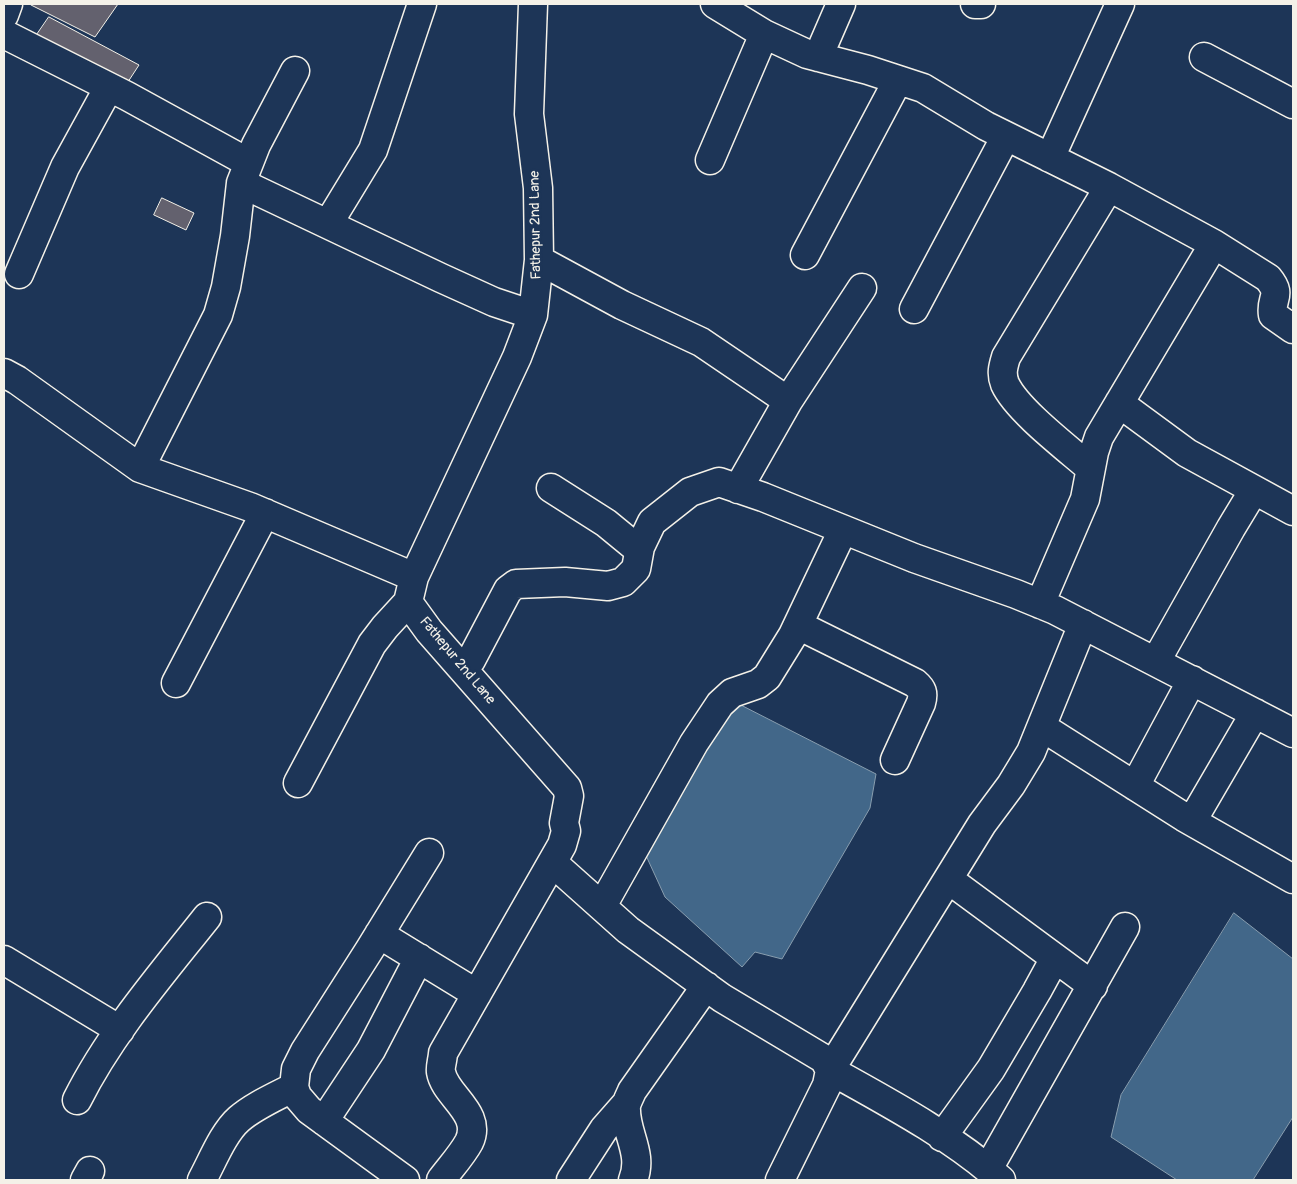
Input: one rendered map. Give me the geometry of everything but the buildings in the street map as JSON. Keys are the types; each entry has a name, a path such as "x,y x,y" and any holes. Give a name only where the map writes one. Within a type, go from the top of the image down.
{"street":[{"path":"4,15 8,4"},
{"path":"328,224 373,150 422,4"},
{"name":"Fathepur 2nd Lane","path":"441,1180 469,1141 472,1125 466,1110 448,1087 440,1072 444,1053 562,845 566,831 564,823 569,796 567,788 429,631 411,589 517,357 533,314 539,260 538,188 529,114 533,4"},
{"path":"715,4 780,42 818,57 868,70 923,88 986,126 1109,187 1214,244 1268,278 1276,292 1272,308 1273,315 1293,329"},
{"path":"818,57 841,4"},
{"path":"975,4 981,4"},
{"path":"1050,158 1120,4"},
{"path":"4,34 109,87 328,224 494,302 533,314"},
{"path":"710,160 764,34"},
{"path":"1204,57 1293,104"},
{"path":"140,468 218,315 226,287 234,245 245,173 256,145 295,71"},
{"path":"805,255 898,80"},
{"path":"19,274 65,167 109,87"},
{"path":"914,309 1006,136"},
{"path":"1090,468 1014,398 1005,383 1002,369 1006,357 1109,187"},
{"path":"1040,604 1086,498 1090,468 1099,437 1214,244"},
{"path":"539,260 622,305 701,342 788,402"},
{"path":"738,489 788,402 862,288"},
{"path":"4,373 17,380 140,468 265,513 411,589 372,644 298,783"},
{"path":"1119,403 1187,453 1293,511"},
{"path":"463,669 471,660 508,590 516,584 565,582 608,586 623,582 636,569 640,547 652,522 690,492 719,482 763,497 914,558 1040,604 1293,733"},
{"path":"551,488 606,523 634,546 640,547"},
{"path":"1156,662 1254,490"},
{"path":"176,683 265,513"},
{"path":"602,906 694,744 720,704 732,693 758,684 767,677 798,625 843,530"},
{"path":"780,1180 827,1085 830,1070 982,824 1011,785 1026,760 1042,727 1082,624"},
{"path":"798,625 915,683 922,689 921,703 895,760"},
{"path":"1134,786 1192,680"},
{"path":"1192,821 1255,713"},
{"path":"1042,727 1134,786 1293,879"},
{"path":"405,1180 302,1103 294,1087 296,1069 305,1051 380,934 429,852"},
{"path":"553,862 628,930 722,998 824,1059 830,1070 906,1113 994,1175 1092,986 1125,927"},
{"path":"948,879 1092,986"},
{"path":"77,1100 85,1083 120,1030 207,917"},
{"path":"380,934 477,994"},
{"path":"324,1121 370,1050 419,958"},
{"path":"942,1137 991,1069 1055,958"},
{"path":"4,960 120,1030"},
{"path":"571,1180 604,1129 626,1104 632,1091 706,986"},
{"path":"202,1180 232,1127 239,1119 294,1087"},
{"path":"626,1104 637,1159 637,1170 632,1180"}],"water":[{"path":"729,699 876,774 870,808 782,959 755,952 742,967 665,897 643,849"},
{"path":"1234,913 1293,959 1293,1117 1253,1180 1177,1180 1111,1137 1121,1095"}]}
